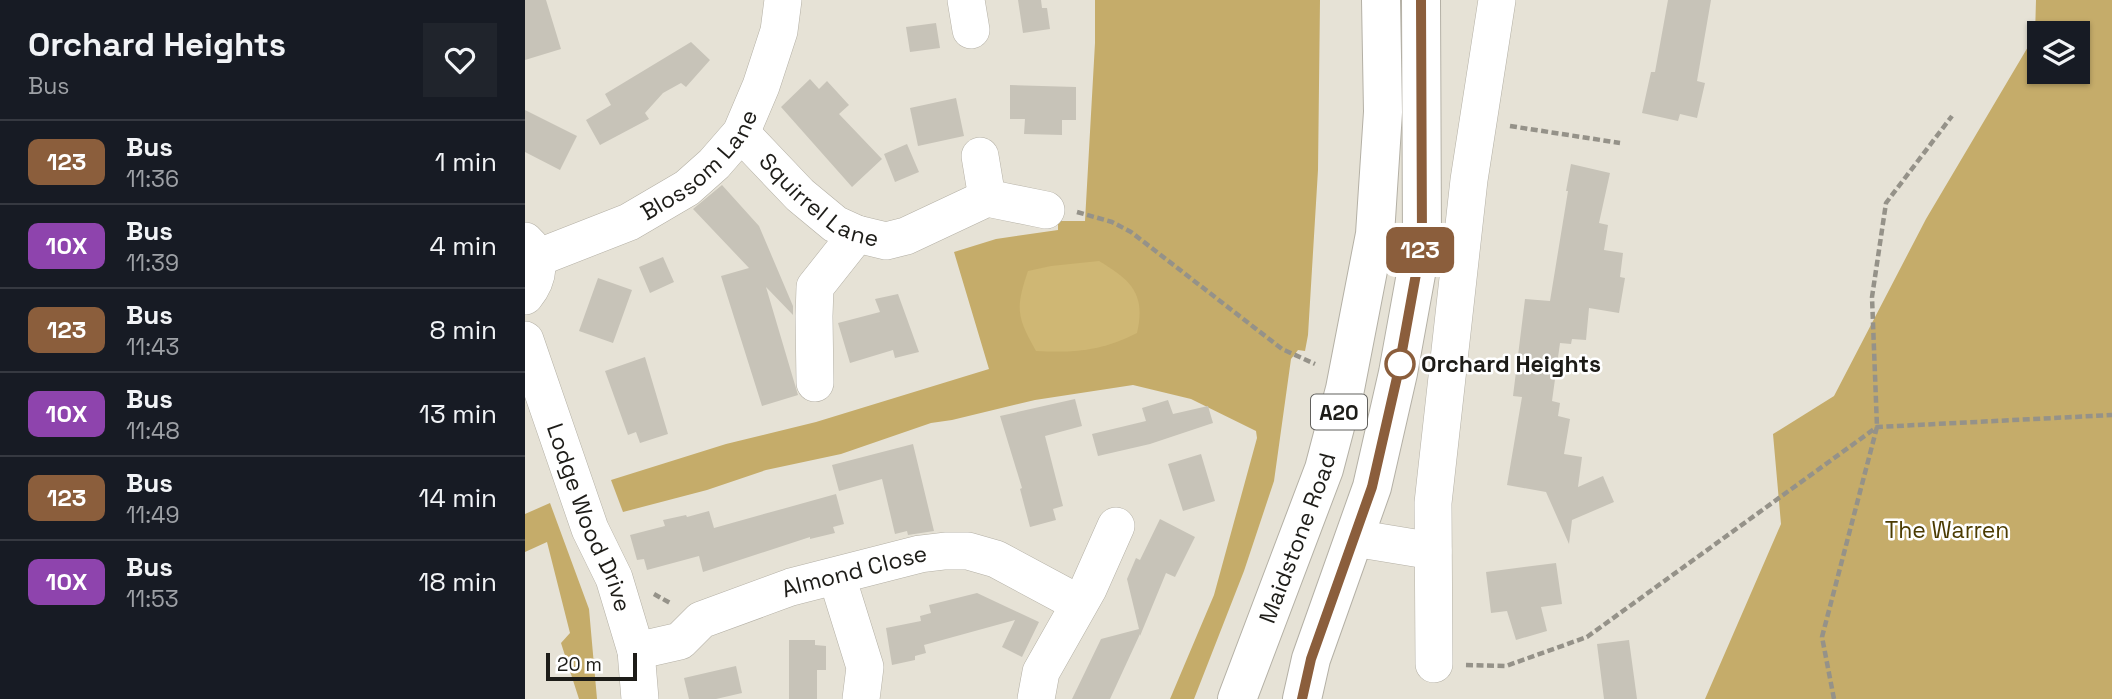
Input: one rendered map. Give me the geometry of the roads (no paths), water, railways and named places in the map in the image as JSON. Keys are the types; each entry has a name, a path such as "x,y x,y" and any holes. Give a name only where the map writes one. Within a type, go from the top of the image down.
{"main road":[{"name":"Maidstone Road","path":"1237,699 1324,469 1345,389 1375,234 1383,112 1381,0"},
{"name":"A20","path":"1302,699 1311,659 1372,487 1387,424 1422,241 1421,0"}],"street":[{"name":"Blossom Lane","path":"531,250 629,222 687,188 713,164 741,133 779,31 783,0"},
{"path":"1434,664 1433,503 1467,192 1497,0"},
{"name":"Squirrel Lane","path":"741,133 800,195 835,224 857,234 886,241 906,236 986,198"},
{"path":"980,156 986,198 1046,210"},
{"path":"815,383 815,287 857,234"},
{"path":"525,296 533,287 537,275 531,250"},
{"name":"Lodge Wood Drive","path":"525,340 590,529 614,578 636,651 640,699"},
{"path":"1038,685 1078,603 1088,589 1116,526"},
{"path":"1354,538 1433,551"},
{"name":"Almond Close","path":"636,651 680,641 701,620 792,587 920,554 968,551 996,559 1078,603"},
{"path":"837,577 865,667 861,699"}],"place":[{"name":"Orchard Heights","path":"1400,364"}],"park label":[{"name":"The Warren","path":"1947,530"}]}
